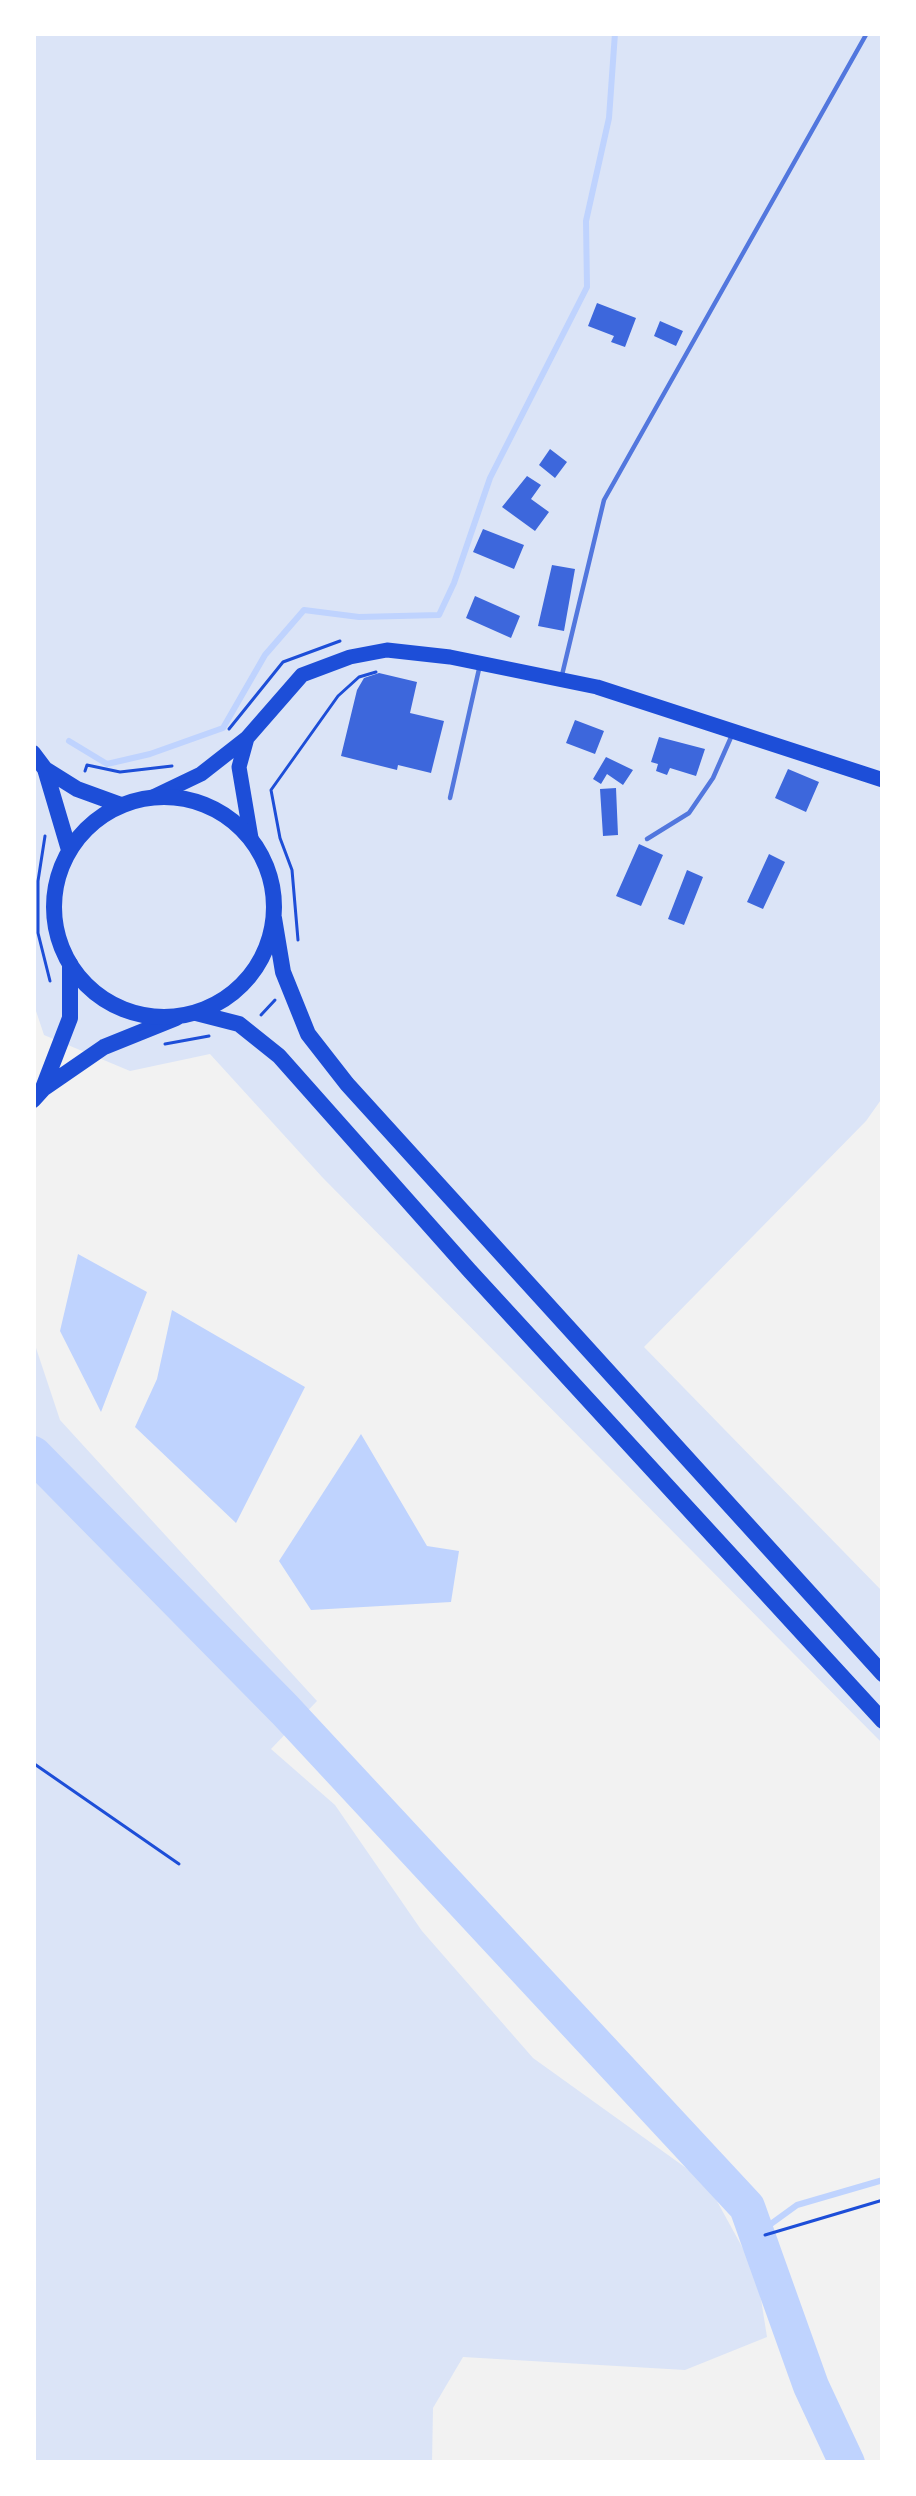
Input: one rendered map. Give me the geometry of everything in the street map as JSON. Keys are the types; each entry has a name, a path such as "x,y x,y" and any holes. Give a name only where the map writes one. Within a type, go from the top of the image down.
{"main road":[{"path":"176,1018 123,1010 93,991 70,964 53,907 69,850 92,823 122,805 153,797 201,774 247,738 302,675 350,657 387,650 597,687 883,780"},
{"path":"247,738 239,767 251,838"},
{"path":"33,753 45,769 76,789 122,805"},
{"path":"45,769 69,850"},
{"path":"38,1095 104,1047 220,1003 241,987 269,944 274,890 266,863 251,838 224,814 190,799 153,797"},
{"path":"274,918 288,986 308,1034 347,1084 883,1674"},
{"path":"38,1095 70,1018 70,964"},
{"path":"196,1013 239,1024 278,1056 883,1720"}],"lane":[{"path":"561,681 604,500 867,33"},
{"path":"450,798 481,663"},
{"path":"646,838 689,813 735,730"}],"path":[{"path":"224,735 283,662 351,638"},
{"path":"298,955 292,870 271,790 338,696 359,677 379,670"},
{"path":"87,765 121,772 179,765"},
{"path":"45,824 38,932 55,997"},
{"path":"246,1030 288,986"},
{"path":"160,1045 214,1034"},
{"path":"33,1763 179,1864"},
{"path":"765,2235 883,2200"}],"shaded area":[{"path":"33,33 883,33 883,1097 866,1121 644,1347 883,1592 883,1744 323,1178 210,1054 130,1071 44,1035 33,1002"},
{"path":"33,1339 60,1420 317,1701 271,1749 335,1805 422,1931 533,2058 707,2183 757,2274 767,2337 685,2370 463,2357 433,2408 432,2463 33,2463"}],"water":[{"path":"78,1254 147,1292 101,1412 60,1331"},
{"path":"172,1310 305,1387 236,1523 135,1427 157,1379"},
{"path":"361,1434 427,1546 459,1551 451,1602 311,1610 279,1561"}],"building":[{"path":"597,303 636,318 625,347 611,342 614,336 588,326"},
{"path":"660,321 683,331 676,346 654,336"},
{"path":"550,449 567,462 555,478 539,465"},
{"path":"527,476 541,485 531,499 549,512 535,531 502,507"},
{"path":"483,529 524,545 514,569 473,552"},
{"path":"552,565 575,569 564,631 538,626"},
{"path":"475,596 520,616 511,638 466,618"},
{"path":"379,673 417,682 410,713 444,721 431,773 341,756 357,690 364,678"},
{"path":"575,720 604,731 595,754 566,743"},
{"path":"659,737 705,749 696,776 670,768 667,775 656,771 658,764 651,762"},
{"path":"606,757 633,770 623,785 607,774 601,784 593,779"},
{"path":"788,769 819,782 806,812 775,798"},
{"path":"616,788 618,835 603,836 600,789"},
{"path":"639,844 663,855 641,906 616,896"},
{"path":"769,854 785,862 763,909 747,902"},
{"path":"687,870 703,877 684,925 668,919"}],"waterway":[{"path":"69,741 107,764 223,728 265,655 304,610 359,617 439,615 490,478 587,287 586,221 609,118 615,33"},
{"path":"33,1445 36,1458"},
{"path":"33,1454 285,1710 747,2207 811,2386 847,2463"},
{"path":"757,2234 797,2205 883,2180"}]}
